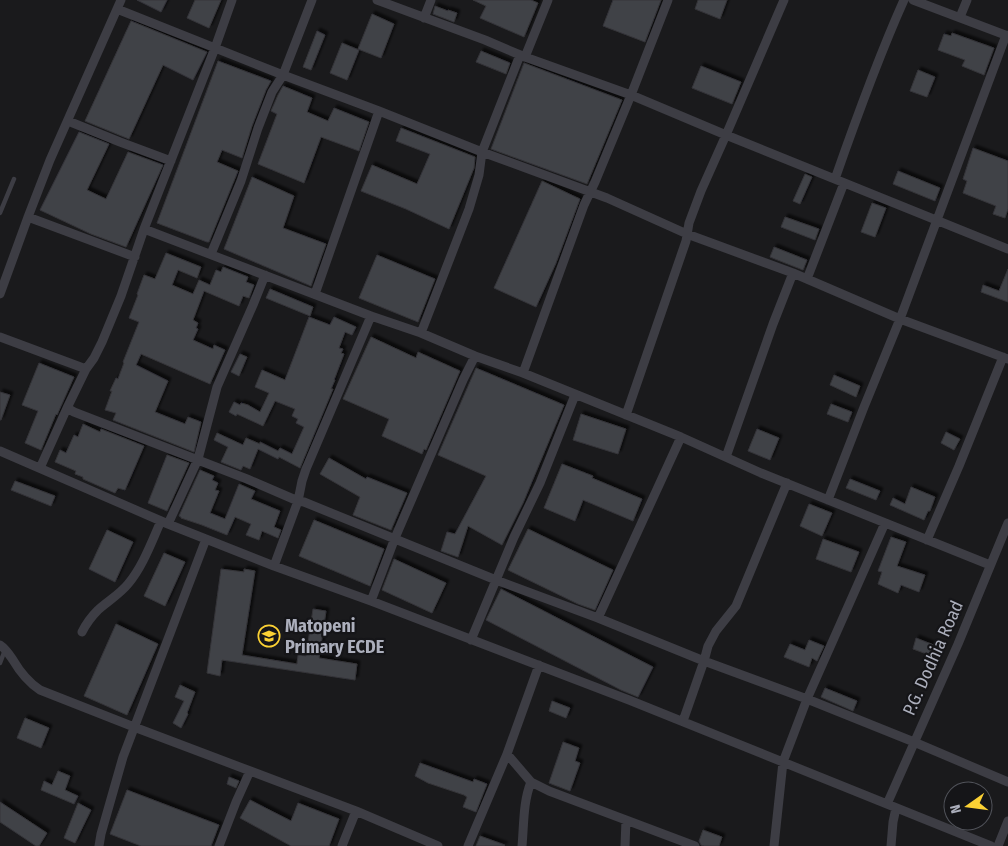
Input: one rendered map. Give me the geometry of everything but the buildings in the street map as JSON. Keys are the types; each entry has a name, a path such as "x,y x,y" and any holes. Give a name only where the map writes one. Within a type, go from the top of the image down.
{"street":[{"path":"0,294 50,160 121,0"},
{"path":"40,468 86,369 102,342 121,296 144,229 172,161 232,0"},
{"path":"211,254 241,180 272,92 283,76 312,0"},
{"path":"377,0 631,95 1008,249"},
{"path":"424,18 431,0"},
{"path":"421,333 469,209 479,175 482,152 548,0"},
{"path":"523,373 584,205 631,95 668,0"},
{"path":"626,416 686,241 689,223 701,191 784,0"},
{"path":"835,179 857,116 904,0"},
{"path":"828,500 900,319 1007,36 913,0"},
{"path":"960,17 966,0"},
{"path":"117,9 283,76 591,192 687,234 807,278 900,319 1007,358 927,540"},
{"path":"316,294 379,111"},
{"path":"68,121 172,161"},
{"path":"807,278 844,182"},
{"path":"28,217 135,257"},
{"path":"144,229 523,373 990,565"},
{"path":"726,457 773,324 794,273"},
{"path":"82,632 87,622 127,585 138,570 198,459 217,387 265,275"},
{"path":"274,566 298,501 306,469 371,316"},
{"path":"0,337 86,369"},
{"path":"372,602 394,538 475,356"},
{"path":"471,640 514,537 540,483 575,394"},
{"path":"67,408 496,580 807,699 1008,782"},
{"path":"598,618 681,437"},
{"path":"0,451 164,523 683,721 991,846"},
{"path":"683,721 708,646 716,631 736,606 788,483"},
{"path":"774,846 782,762 807,699 885,523"},
{"name":"P.G. Dodhia Road","path":"887,804 958,644 1008,523"},
{"path":"99,846 123,757 206,539"},
{"path":"3,647 25,678 40,690 356,811 438,846"},
{"path":"468,846 506,754 539,665"},
{"path":"506,754 531,782 549,791 695,846"},
{"path":"219,846 250,771"},
{"path":"522,846 525,802 531,782"},
{"path":"891,846 896,808"},
{"path":"342,846 356,811"},
{"path":"624,846 626,820"},
{"path":"998,846 1008,821"}],"lane":[{"path":"0,213 14,179"},
{"path":"0,664 3,647"}],"place":[{"name":"Matopeni Primary ECDE","path":"269,636"}]}
